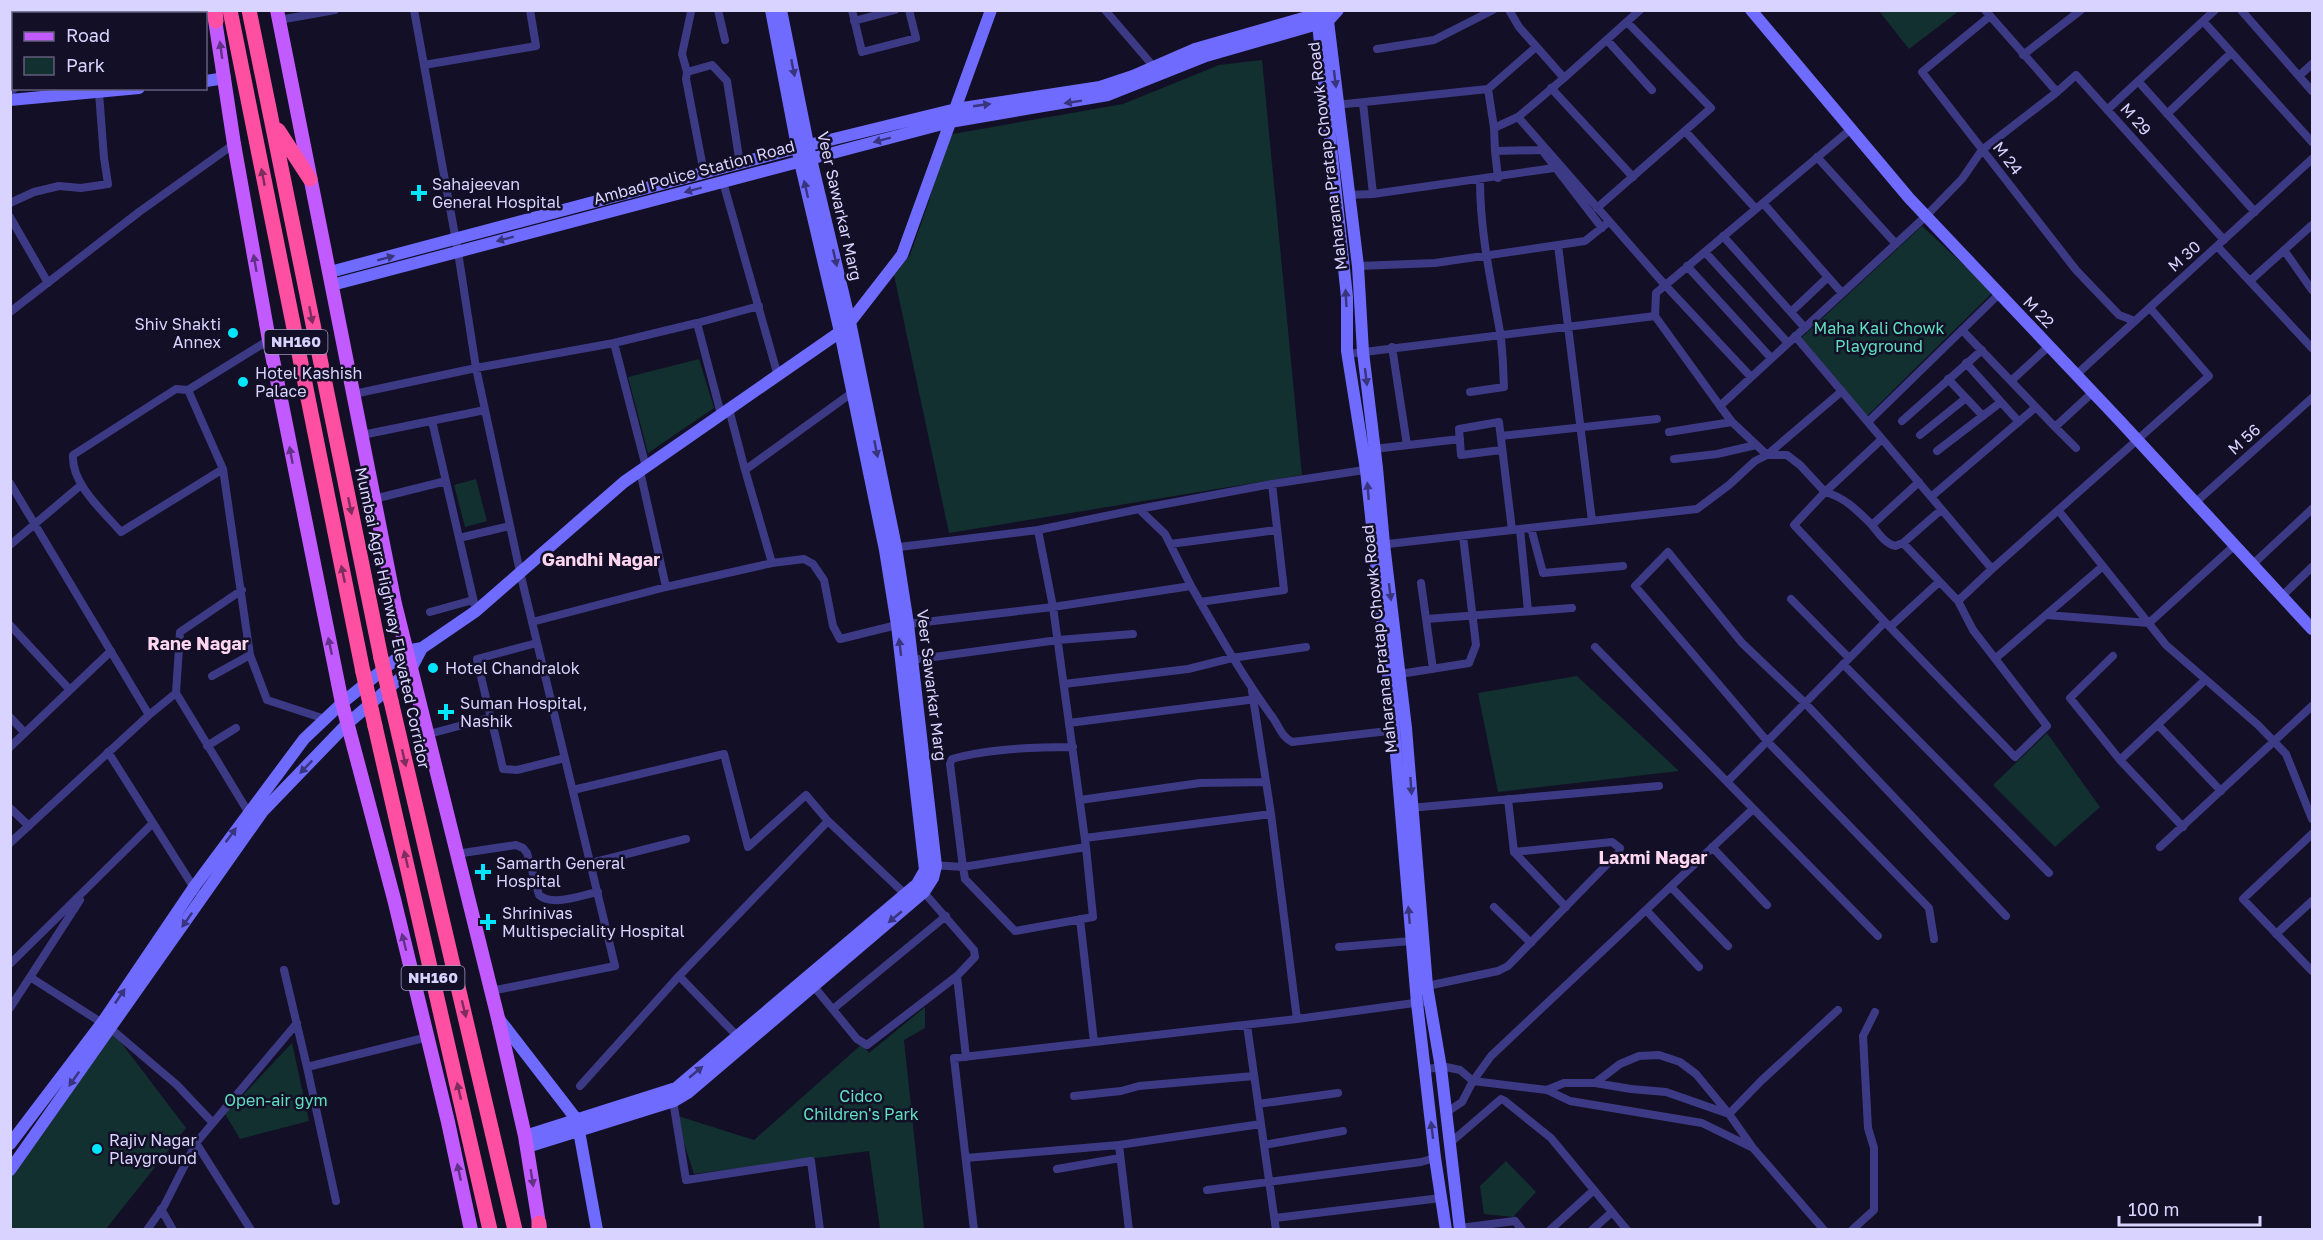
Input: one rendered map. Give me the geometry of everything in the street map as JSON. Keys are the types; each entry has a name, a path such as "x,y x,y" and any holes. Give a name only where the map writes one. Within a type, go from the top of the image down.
{"highway":[{"name":"NH160","path":"230,10 363,672 490,1230"},
{"name":"Mumbai Agra Highway Elevated Corridor","path":"249,10 391,700 515,1230"},
{"path":"273,123 310,179"}],"main road":[{"path":"215,14 234,144 269,340 342,703 428,1037 471,1230"},
{"path":"278,15 406,651 429,734 456,854 498,1018 526,1141 539,1228"}],"street":[{"path":"278,15 335,10"},
{"path":"414,10 457,245 476,368 520,572 615,966 491,991"},
{"path":"424,65 536,46 530,10"},
{"path":"718,10 725,40"},
{"name":"Veer Sawarkar Marg","path":"771,10 782,41 840,332 890,549"},
{"name":"Veer Sawarkar Marg","path":"781,10 782,41"},
{"path":"852,10 862,52 916,38 909,10"},
{"path":"854,21 895,10"},
{"path":"10,1144 106,1025 201,899 263,811 347,724 411,669 422,648 474,605 520,572 624,482 778,376 840,332 850,322 902,255 991,10"},
{"path":"1105,10 1154,67"},
{"path":"1377,48 1434,40 1493,10"},
{"path":"1509,10 1514,21 1564,78"},
{"path":"1494,128 1518,117 1640,10"},
{"name":"M 22","path":"1751,10 1926,216 2313,629"},
{"path":"2023,55 2081,10"},
{"path":"2107,110 2215,10"},
{"path":"2241,10 2313,91"},
{"path":"693,11 682,54 704,173"},
{"path":"1720,406 1926,216 1962,179 1982,150 2057,92 1987,13"},
{"name":"M 24","path":"1987,13 1922,72 2076,270 2119,315 2135,321"},
{"name":"Ambad Police Station Road","path":"331,279 803,147 956,109 1100,87 1196,49 1328,15"},
{"name":"Ambad Police Station Road","path":"457,245 723,182 950,122 1108,95 1206,56 1328,15"},
{"name":"Maharana Pratap Chowk Road","path":"1328,15 1332,105 1347,297 1348,354 1371,469 1427,986 1423,1002 1424,1069 1446,1230"},
{"path":"2203,21 2313,142"},
{"path":"1598,208 1711,108 1627,22"},
{"path":"1607,40 1652,90"},
{"path":"1332,105 1488,89 1536,47"},
{"path":"2167,114 2231,52"},
{"path":"2299,76 2313,64"},
{"path":"687,72 712,65 728,81 740,164"},
{"name":"M 29","path":"2057,92 2076,75 2251,280 2313,348"},
{"path":"207,81 225,78"},
{"path":"2138,81 2255,212"},
{"path":"1551,88 1633,177"},
{"path":"1488,89 1498,178"},
{"path":"10,100 123,90"},
{"path":"10,202 34,192 59,186 81,188 108,184 99,93"},
{"path":"1363,102 1373,194"},
{"name":"Maharana Pratap Chowk Road","path":"1332,105 1358,266 1363,352 1374,449 1371,469"},
{"path":"1518,117 1665,285 1751,377"},
{"path":"1851,129 1656,293 1655,316 1732,422 1767,455 1787,455 1800,465 1825,492 1840,496 1892,546 1904,543 1941,510"},
{"path":"1685,131 1842,293"},
{"path":"10,312 139,212 234,144"},
{"path":"1495,151 1542,150 1602,228"},
{"path":"1817,158 1896,244"},
{"name":"M 30","path":"2076,375 2313,159"},
{"name":"Veer Sawarkar Marg","path":"805,160 850,322 903,625 931,865"},
{"path":"1348,195 1373,194 1498,178 1554,168"},
{"path":"1470,392 1504,387 1500,334 1480,216 1480,180"},
{"path":"723,182 778,376"},
{"path":"10,218 48,283"},
{"path":"1358,266 1435,263 1585,241 1609,221"},
{"path":"2251,280 2313,225"},
{"path":"1723,236 1805,327"},
{"path":"1558,245 1592,521"},
{"path":"2284,250 2313,290"},
{"path":"1705,252 1842,391 1992,569"},
{"path":"1687,266 1772,358"},
{"path":"1791,312 1828,277"},
{"path":"1868,422 1999,294"},
{"path":"354,394 476,368 614,343 759,306"},
{"path":"1958,601 2209,376 2150,308"},
{"path":"1348,354 1655,316"},
{"path":"697,323 772,562"},
{"path":"1962,330 2076,448"},
{"path":"224,470 121,532 81,485 73,462 73,455 176,389 188,390 269,340"},
{"path":"614,343 643,469 666,587"},
{"path":"2011,381 2049,346"},
{"path":"1392,347 1407,445"},
{"path":"1902,421 1982,350"},
{"path":"1966,363 2019,422"},
{"path":"1948,379 1983,416"},
{"path":"188,390 224,470 250,655 267,700 325,719"},
{"path":"1378,545 1697,509 1755,461 1767,455 1842,391"},
{"path":"745,470 853,392"},
{"path":"2055,427 2092,392"},
{"path":"1920,435 1966,398"},
{"name":"M 56","path":"2196,502 2313,398"},
{"path":"1937,451 2001,402"},
{"path":"1931,497 2036,407"},
{"path":"362,435 485,410"},
{"path":"1501,436 1656,419"},
{"path":"432,421 474,605"},
{"path":"1501,450 1461,455 1459,429 1499,422 1501,450 1528,611"},
{"path":"1669,432 1732,422"},
{"path":"1374,449 1460,439"},
{"path":"1882,439 1825,492 1794,525 2014,757 2047,726 1973,630 1958,601 1904,543"},
{"path":"1674,459 1717,454 1756,445"},
{"path":"890,549 1038,530 1272,484 1371,469"},
{"path":"374,499 446,481"},
{"path":"1872,525 1919,482"},
{"path":"10,483 149,715"},
{"path":"1200,603 1284,590 1272,484"},
{"path":"10,545 81,485"},
{"path":"1139,509 1165,534 1200,603 1255,696 1276,722 1283,737 1292,742 1400,729"},
{"path":"2253,564 2313,509"},
{"path":"2058,510 2166,645 2286,754 2313,819"},
{"path":"459,538 510,526"},
{"path":"1531,528 1543,573 1623,566"},
{"path":"1038,530 1058,640 1069,723 1073,747 1086,842 1093,917 1015,932 965,879 950,764 952,759 992,752 1026,750 1034,747 1073,747"},
{"path":"1170,544 1277,530"},
{"path":"1400,674 1469,663 1476,645 1463,536"},
{"name":"Maharana Pratap Chowk Road","path":"1378,545 1400,674 1400,729"},
{"path":"2047,615 2149,624 2235,545"},
{"path":"1934,939 1929,908 1767,741 1635,586 1668,552 1742,644 1804,703 2006,916"},
{"path":"532,622 772,562 804,559 816,567 824,580 833,626 840,639 903,625 1053,608 1191,586"},
{"path":"1996,658 2103,566"},
{"path":"2282,596 2313,567"},
{"path":"1421,582 1433,669"},
{"path":"1727,782 1846,661 1939,582"},
{"path":"242,590 180,632 176,693 255,823"},
{"path":"1791,599 1846,661 2049,873"},
{"path":"430,612 474,605"},
{"path":"1426,619 1572,608"},
{"path":"10,625 70,690"},
{"name":"Veer Sawarkar Marg","path":"903,625 912,660 931,865"},
{"path":"912,660 1058,640 1133,634"},
{"path":"537,643 477,659 489,718 494,728 503,769 517,770 565,758"},
{"path":"1064,684 1188,669 1232,658 1306,647"},
{"path":"1595,647 1878,936"},
{"path":"10,1170 194,887 304,739 342,703 406,651 422,648"},
{"path":"10,747 111,651"},
{"path":"212,676 250,655"},
{"path":"2113,656 2070,698 2120,760 2183,827"},
{"path":"2120,760 2205,680"},
{"path":"10,843 108,752 176,693"},
{"path":"1069,723 1255,696"},
{"path":"1255,696 1297,1019"},
{"path":"2160,847 2313,706"},
{"path":"10,717 25,733"},
{"path":"429,734 489,718"},
{"path":"2158,725 2221,791"},
{"path":"207,746 236,728"},
{"path":"108,752 201,899"},
{"path":"573,790 724,754 748,847 806,795 828,821 905,894"},
{"path":"1080,800 1200,783 1266,782"},
{"path":"1407,808 1659,786"},
{"path":"1508,799 1514,852 1566,907"},
{"path":"10,808 29,826"},
{"name":"Maharana Pratap Chowk Road","path":"1407,808 1411,941 1423,1002 1441,1068 1460,1229"},
{"path":"1446,1112 1462,1102 1473,1081 1491,1056 1753,808"},
{"path":"526,1141 673,1101 689,1092 742,1040 921,888 924,875 931,865 963,867 1086,842 1271,814"},
{"path":"580,1086 679,976 828,821"},
{"path":"10,964 153,823"},
{"path":"2313,834 2243,899 2313,971"},
{"path":"591,863 686,839"},
{"path":"1427,986 1498,971 1508,966 1619,852 1620,848 1612,842 1514,852"},
{"path":"456,854 516,845 527,853 539,895 544,899 562,899 598,892"},
{"path":"1712,847 1767,905"},
{"path":"10,1008 88,887"},
{"path":"1671,887 1728,946"},
{"path":"810,982 905,894 921,888"},
{"path":"810,982 857,1039 869,1044 957,976 975,957 974,950 921,888"},
{"path":"2276,934 2313,901"},
{"path":"1494,907 1531,943"},
{"path":"1646,910 1699,967"},
{"path":"833,1009 946,916"},
{"path":"1080,920 1094,1042"},
{"path":"1339,947 1411,941"},
{"path":"284,970 336,1201"},
{"path":"679,976 742,1040"},
{"path":"957,976 966,1057"},
{"path":"30,977 106,1025 177,1085 212,1122"},
{"path":"974,1230 954,1058 1247,1025 1423,1002"},
{"path":"1729,1114 1838,1010"},
{"path":"1852,1230 1874,1210 1874,1148 1868,1128 1863,1036 1875,1012"},
{"path":"498,1018 578,1125 597,1230"},
{"path":"147,1230 161,1209 196,1143 297,1023"},
{"path":"1247,1025 1276,1230"},
{"path":"307,1067 428,1037"},
{"path":"578,1125 673,1090 742,1040"},
{"path":"1595,1083 1620,1064 1639,1056 1659,1055 1680,1062 1696,1074 1753,1148 1824,1230"},
{"path":"1424,1069 1460,1070 1473,1081 1547,1090 1570,1101 1702,1123 1753,1148"},
{"path":"1074,1096 1121,1091 1139,1086 1254,1076"},
{"path":"1547,1090 1564,1083 1595,1083 1666,1092 1729,1114"},
{"path":"1258,1104 1338,1093"},
{"path":"1450,1143 1501,1099 1551,1138 1627,1230"},
{"path":"673,1101 686,1180 812,1161 820,1230"},
{"path":"966,1158 1119,1144 1261,1124"},
{"path":"1264,1144 1343,1131"},
{"path":"196,1143 251,1230"},
{"path":"1119,1144 1129,1230"},
{"path":"1057,1169 1120,1158"},
{"path":"1207,1190 1421,1162 1435,1158"},
{"path":"1550,1230 1594,1190"},
{"path":"1275,1218 1441,1198"},
{"path":"161,1209 173,1230"},
{"path":"1592,1230 1612,1212"},
{"path":"1460,1229 1515,1221"},
{"path":"1500,1230 1515,1221"},
{"path":"1515,1221 1522,1230"}],"green space":[{"path":"1879,11 1959,11 1909,49"},
{"path":"1262,60 1302,475 949,533 894,275 910,255 929,201 947,135 1123,104 1219,65"},
{"name":"Maha Kali Chowk Playground","path":"1922,226 1993,292 1866,417 1801,338"},
{"path":"699,359 714,408 648,453 628,377"},
{"path":"476,479 487,521 465,527 454,485"},
{"path":"1577,676 1679,771 1498,792 1478,693"},
{"path":"2047,733 2100,807 2055,847 1993,785"},
{"name":"Cidco Children's Park","path":"925,1007 925,1028 904,1040 924,1229 880,1229 869,1151 694,1174 675,1115 754,1140 862,1044 869,1053"},
{"name":"Rajiv Nagar Playground","path":"110,1028 186,1128 106,1229 11,1230 11,1170"},
{"name":"Open-air gym","path":"292,1043 309,1121 240,1139 225,1114"},
{"path":"1506,1161 1536,1192 1513,1217 1484,1214 1480,1186"}],"place":[{"name":"Sahajeevan General Hospital","path":"419,193"},
{"name":"Shiv Shakti Annex","path":"233,333"},
{"name":"Hotel Kashish Palace","path":"243,382"},
{"name":"Hotel Chandralok","path":"433,668"},
{"name":"Suman Hospital, Nashik","path":"446,712"},
{"name":"Samarth General Hospital","path":"483,872"},
{"name":"Shrinivas Multispeciality Hospital","path":"488,922"},
{"name":"Rajiv Nagar Playground","path":"97,1149"}],"district":[{"name":"Gandhi Nagar","path":"601,560"},
{"name":"Rane Nagar","path":"198,644"},
{"name":"Laxmi Nagar","path":"1653,858"}]}
